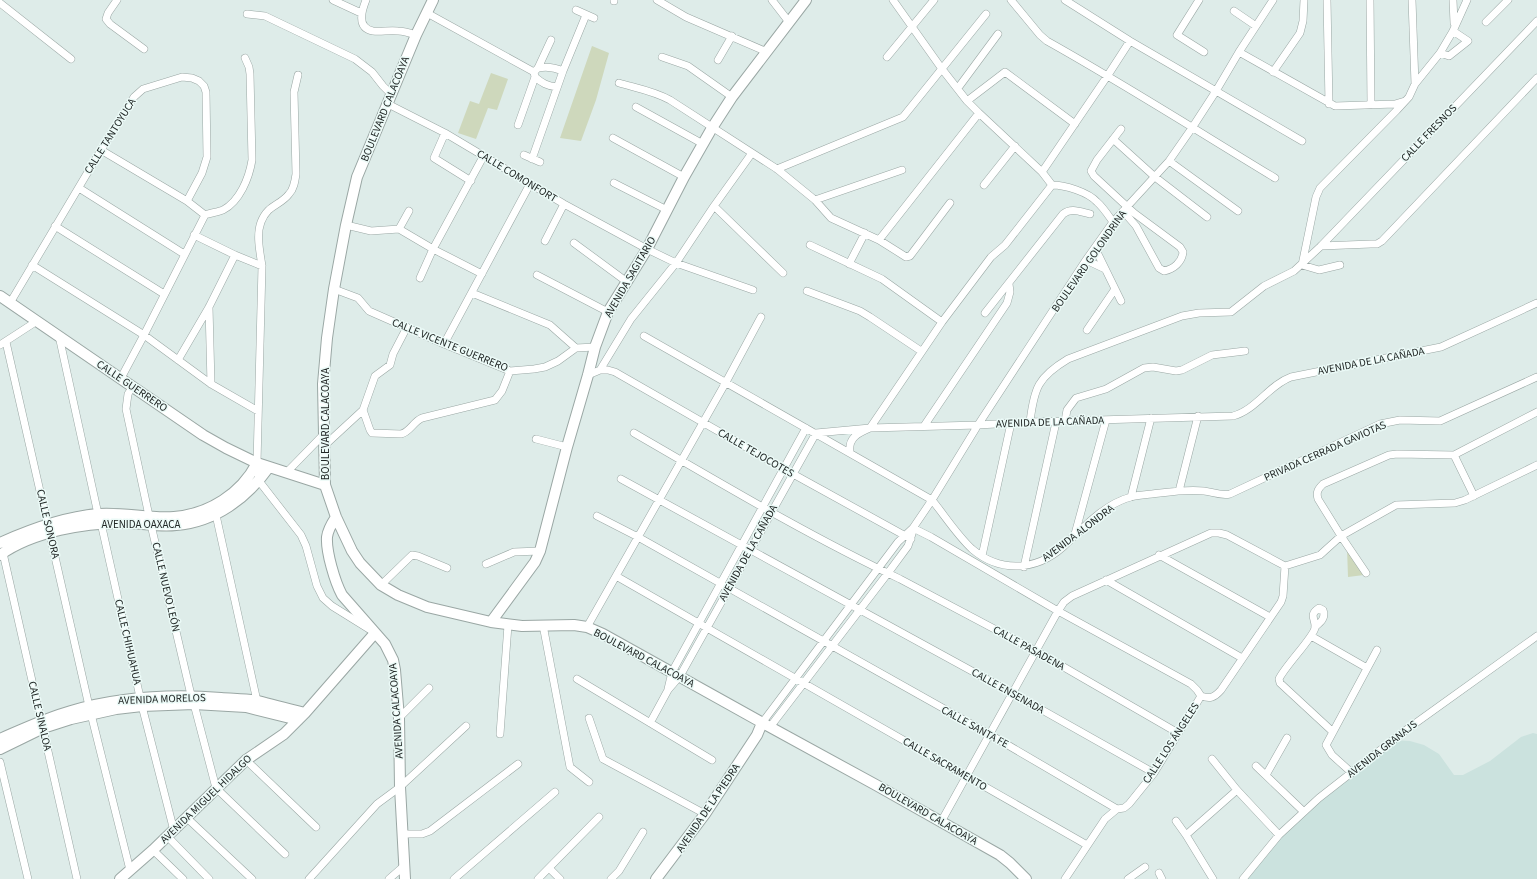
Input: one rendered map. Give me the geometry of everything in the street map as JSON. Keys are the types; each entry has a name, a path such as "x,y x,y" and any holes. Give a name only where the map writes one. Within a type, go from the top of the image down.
{"street":[{"path":"117,0 108,13 106,19 110,24 144,49"},
{"path":"333,0 361,13"},
{"path":"366,0 361,13 361,19 367,29 373,31 397,31 416,35"},
{"name":"BOULEVARD CALACOAYA","path":"432,0 357,177 334,289 327,338 323,384 325,484 336,517 352,551 360,564 381,585 398,595 427,607 508,625 574,625 587,627 603,634 1000,855 1026,879"},
{"path":"657,0 686,17 767,52"},
{"path":"772,0 789,22"},
{"name":"AVENIDA SAGITARIO","path":"491,622 535,562 540,551 595,347 608,312 647,250 684,177 712,128 732,97 806,0"},
{"path":"893,0 942,69 979,114 1015,146 1042,172 1051,183 1063,185 1090,197 1096,201 1113,222"},
{"path":"887,57 934,0"},
{"path":"1011,0 1047,41 1108,75 1274,178"},
{"path":"1065,0 1130,41 1302,141"},
{"path":"1199,0 1177,35 1204,52"},
{"name":"BOULEVARD GOLONDRINA","path":"766,725 794,678 904,535 913,528 978,425 1086,260 1113,222 1170,161 1273,0"},
{"path":"1273,72 1300,33 1303,21 1304,0"},
{"path":"1327,0 1329,104"},
{"path":"1370,0 1371,105"},
{"path":"1412,0 1415,84"},
{"path":"1453,28 1454,0"},
{"path":"1340,266 1319,270 1302,265 1316,197 1320,188 1409,97 1415,84 1440,53 1467,0"},
{"path":"1486,22 1506,1"},
{"path":"0,4 71,59"},
{"path":"576,10 594,18"},
{"path":"1234,11 1256,26"},
{"path":"427,13 536,72 541,82 549,86 557,87"},
{"name":"CALLE COMONFORT","path":"247,14 265,16 355,59 368,69 382,86 390,99 483,157 647,250 676,263 753,290"},
{"path":"777,169 903,117 986,14"},
{"path":"532,159 563,71 586,15"},
{"name":"CALLE FRESNOS","path":"1030,422 1033,399 1037,386 1056,366 1068,359 1182,316 1199,313 1231,312 1260,288 1294,271 1302,265 1537,21"},
{"path":"1440,53 1450,56 1468,41 1453,28"},
{"path":"958,88 998,34"},
{"path":"718,60 732,36"},
{"path":"518,125 536,72 551,40"},
{"path":"1042,172 1130,41"},
{"path":"1239,52 1329,104 1340,107 1400,103 1405,101"},
{"path":"662,57 688,66 732,97"},
{"path":"121,378 205,215 223,210 234,201 244,186 250,172 252,160 250,74 245,58"},
{"path":"536,72 546,66 555,67 563,71"},
{"path":"967,101 1005,72 1075,124"},
{"path":"298,75 294,92 296,174 294,186 289,195 265,214 259,233 262,266 257,463 259,481 301,535 306,546 316,586 323,598 332,606 375,633"},
{"name":"CALLE TANTOYUCA","path":"10,303 134,97 143,89 182,77 192,78 199,81 204,86 206,92 207,157 202,173 187,201"},
{"path":"1321,246 1377,244 1382,241 1537,78"},
{"path":"619,83 661,95 777,169 815,200 831,218 879,240 906,258 910,256 950,203"},
{"path":"636,107 703,144"},
{"path":"879,240 979,114"},
{"path":"1121,129 1112,139 1091,171 1125,209 1159,268 1164,271 1170,270 1182,258 1183,252 1180,247 1125,209"},
{"path":"445,134 434,158 471,181"},
{"path":"613,138 684,177"},
{"path":"1112,139 1155,177 1207,217"},
{"path":"984,185 1015,146"},
{"path":"101,150 187,201 205,215"},
{"path":"588,375 600,370 631,319 676,263 714,206 752,154"},
{"path":"524,155 540,162"},
{"path":"420,278 433,249 483,157"},
{"path":"1170,161 1238,211"},
{"path":"815,200 902,170"},
{"path":"614,183 667,210"},
{"path":"850,452 850,443 852,439 870,428 942,322 995,253 1005,245 1051,183"},
{"path":"444,344 530,184"},
{"path":"78,188 184,254"},
{"path":"545,241 564,204"},
{"path":"714,206 783,273"},
{"path":"985,313 1068,210 1090,214"},
{"path":"399,229 409,211"},
{"path":"346,225 371,231 399,229 433,249 482,274"},
{"path":"55,226 164,294"},
{"path":"850,264 865,233"},
{"path":"194,235 262,266"},
{"path":"574,243 626,282"},
{"path":"810,245 890,284 942,322"},
{"path":"1095,248 1121,301"},
{"path":"178,360 209,307 235,255"},
{"path":"1086,260 1105,269"},
{"path":"32,265 144,335 211,384 258,411"},
{"path":"537,275 608,312"},
{"path":"924,426 1007,303 1010,292 1009,284"},
{"name":"CALLE VICENTE GUERRERO","path":"334,289 358,298 368,311 510,371 545,367 558,361 576,348"},
{"path":"1087,330 1114,289"},
{"path":"807,291 860,311 921,351"},
{"path":"472,293 550,325 576,348 595,347"},
{"name":"CALLE GUERRERO","path":"0,296 203,435 257,463 325,484"},
{"name":"AVENIDA DE LA CAÑADA","path":"676,674 707,627 816,433 870,428 1225,416 1240,414 1277,384 1291,377 1441,347 1537,303"},
{"path":"209,307 211,384"},
{"path":"587,627 703,423 761,317"},
{"path":"3,344 37,321"},
{"path":"324,446 363,410 375,376 390,365 392,354 406,327"},
{"name":"CALLE CHIHUAHUA","path":"59,336 171,834"},
{"path":"644,336 932,500"},
{"name":"CALLE SONORA","path":"3,344 49,528 90,710 130,870"},
{"path":"1065,421 1067,410 1076,398 1106,389 1144,368 1153,367 1176,371 1182,370 1189,368 1205,357 1245,351"},
{"name":"CALLE TEJOCOTES","path":"600,370 615,372 784,469 911,539"},
{"path":"363,410 372,434 405,433 417,420 422,418 495,400 502,392 510,371"},
{"name":"PRIVADA CERRADA GAVIOTAS","path":"1178,491 1204,491 1223,495 1230,494 1380,424 1400,420 1440,421 1537,376"},
{"name":"CALLE NUEVO LEÓN","path":"133,386 128,394 126,409 150,521 192,700 216,788"},
{"path":"1366,572 1318,499 1316,494 1323,484 1389,455 1454,454 1537,412"},
{"path":"1178,491 1198,416"},
{"path":"1131,497 1151,418"},
{"path":"1075,534 1106,420"},
{"path":"1024,567 1056,422"},
{"path":"982,556 1011,423"},
{"name":"AVENIDA DE LA CAÑADA","path":"676,674 699,623 806,428"},
{"path":"287,472 324,434"},
{"name":"CALLE PASADENA","path":"634,434 772,512 1036,651 1178,733"},
{"path":"536,439 567,447"},
{"path":"1454,454 1474,496"},
{"name":"AVENIDA OAXACA","path":"150,521 194,513 213,506 240,487 250,475 257,463"},
{"path":"941,822 1058,610 1064,602 1072,596 1204,536 1218,533 1227,535 1285,566 1320,555 1341,536 1396,505 1455,502 1474,496 1537,465"},
{"name":"AVENIDA OAXACA","path":"0,543 24,532 125,513 150,521 177,526 197,521 216,515 232,505 259,481 269,467"},
{"name":"CALLE ENSENADA","path":"620,479 1012,693 1154,773"},
{"name":"AVENIDA ALONDRA","path":"932,500 963,540 982,556 1002,565 1024,567 1042,561 1052,555 1104,511 1131,497 1178,491"},
{"path":"216,515 257,701"},
{"name":"CALLE SANTA FE","path":"597,516 721,583 822,642 990,734 1117,809"},
{"name":"AVENIDA CALACOAYA","path":"336,517 329,528 327,538 333,574 337,585 342,595 384,644 393,660 395,670 399,718 400,787 405,879"},
{"name":"AVENIDA OAXACA","path":"1,554 49,528"},
{"path":"913,528 1191,684 1201,696"},
{"name":"BOULEVARD GOLONDRINA","path":"766,725 803,683 888,573 908,546 913,528"},
{"path":"486,564 514,552 540,551"},
{"name":"CALLE SINALOA","path":"1,554 43,725 77,879"},
{"path":"381,585 412,555 447,568"},
{"path":"1159,556 1270,617"},
{"name":"CALLE LOS ÁNGELES","path":"1065,879 1105,819 1117,809 1124,808 1129,804 1154,773 1201,696 1209,698 1216,696 1283,596 1285,566"},
{"name":"CALLE SACRAMENTO","path":"616,576 1087,845"},
{"path":"1106,580 1242,658"},
{"path":"500,734 508,625"},
{"path":"543,625 570,767 589,782"},
{"path":"1315,627 1311,636 1279,679 1280,683 1332,732"},
{"name":"AVENIDA MIGUEL HIDALGO","path":"120,879 171,834 246,760 284,734 301,717 375,633"},
{"path":"1311,636 1367,668"},
{"name":"AVENIDA GRANAJS","path":"1242,879 1279,835 1303,811 1406,730 1537,636"},
{"path":"1352,773 1328,750 1326,745 1378,650"},
{"path":"650,723 676,674"},
{"path":"577,679 712,760"},
{"path":"399,718 429,688"},
{"name":"AVENIDA MORELOS","path":"192,700 301,717"},
{"name":"AVENIDA MORELOS","path":"0,739 90,710 116,709 141,702 192,700 257,701 301,717"},
{"path":"589,718 603,759 705,814"},
{"name":"AVENIDA MORELOS","path":"0,749 43,725"},
{"name":"AVENIDA DE LA PIEDRA","path":"661,878 705,814 756,735 766,725"},
{"path":"309,879 377,804 400,787 466,726"},
{"path":"1266,775 1287,738"},
{"path":"1212,759 1237,790 1279,835"},
{"path":"246,760 316,827"},
{"path":"0,762 28,879"},
{"path":"403,834 422,834 430,831 518,764"},
{"path":"1256,766 1303,811"},
{"path":"216,788 284,854"},
{"path":"1186,834 1237,790"},
{"path":"454,879 555,792"},
{"path":"538,879 599,817"},
{"path":"187,818 252,879"},
{"path":"1176,821 1186,834 1213,879"},
{"path":"611,879 619,871 643,832"},
{"path":"171,834 208,879"},
{"path":"153,850 183,879"},
{"path":"389,879 404,866"},
{"path":"1128,879 1145,867"},
{"path":"549,868 560,879"}],"shaded area":[{"path":"1533,733 1537,734 1537,879 1242,879 1315,801 1393,740 1410,741 1424,745 1439,754 1454,775 1463,775 1490,761 1521,737"}],"green space":[{"path":"592,46 609,53 596,100 581,141 560,138"},
{"path":"491,73 508,79 497,110 488,108 476,139 458,133 470,101 479,104"},
{"path":"1347,548 1364,575 1348,577"}]}
